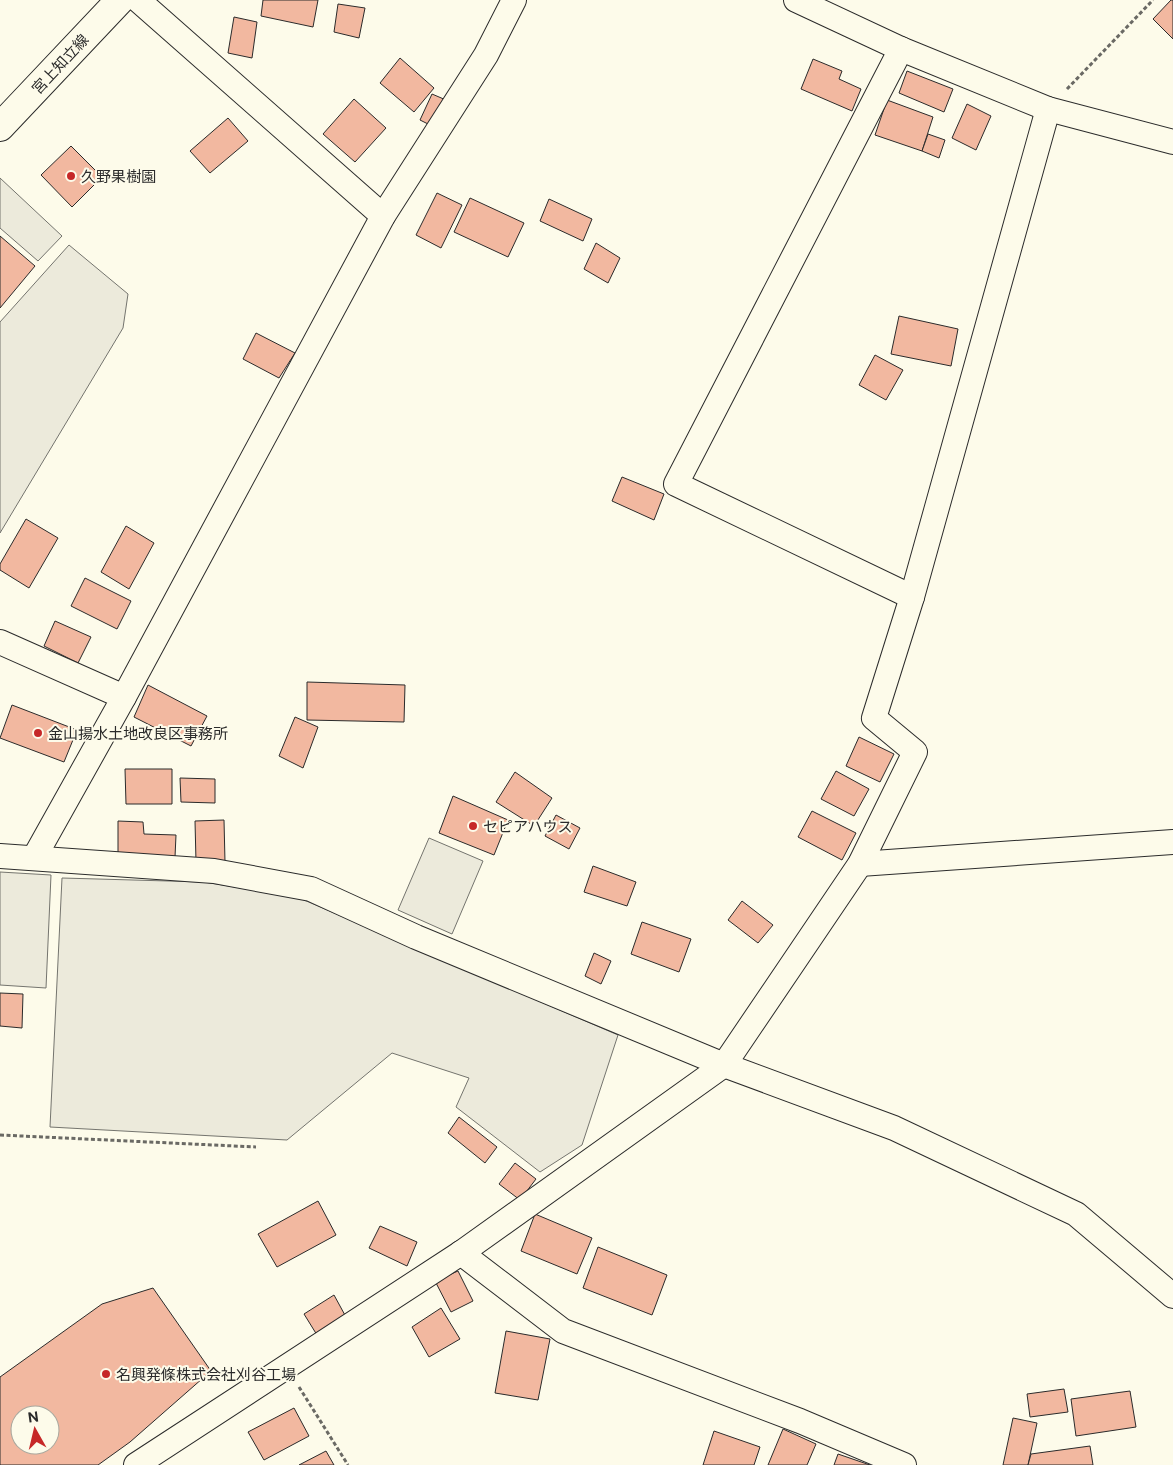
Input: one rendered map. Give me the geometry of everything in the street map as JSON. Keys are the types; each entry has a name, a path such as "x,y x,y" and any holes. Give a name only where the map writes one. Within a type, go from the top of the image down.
{"main road":[{"name":"宮上知立線","path":"0,102 97,0"},
{"name":"宮上知立線","path":"0,127 120,0"}],"street":[{"path":"138,0 383,216"},
{"path":"34,858 124,697 383,216 486,55 514,0"},
{"path":"796,0 901,49 1048,109 1173,142"},
{"path":"901,49 676,484 912,597"},
{"path":"146,1463 286,1367 461,1253 724,1065 860,864 915,752 874,718 912,597 1048,109"},
{"path":"0,642 124,697"},
{"path":"860,864 1173,842"},
{"path":"0,856 214,870 311,889 416,938 724,1065 894,1128 1076,1214 1173,1296"},
{"path":"461,1253 563,1331 800,1421 904,1465"}],"path":[{"path":"1048,109 1153,0"},
{"path":"0,1135 256,1147"},
{"path":"286,1367 348,1465"}],"shaded area":[{"path":"0,178 62,236 38,261 0,228"},
{"path":"69,245 128,294 123,328 0,533 0,322"},
{"path":"429,838 483,861 452,934 398,910"},
{"path":"0,872 51,875 46,988 0,985"},
{"path":"62,878 204,882 297,897 618,1035 582,1145 540,1172 456,1107 469,1078 392,1053 287,1140 50,1127"}],"building":[{"path":"263,0 318,0 313,27 261,16"},
{"path":"1173,0 1173,39 1153,19"},
{"path":"338,4 365,8 359,38 334,32"},
{"path":"234,17 257,22 252,58 228,53"},
{"path":"400,58 434,88 414,112 380,83"},
{"path":"813,59 842,71 839,79 861,89 852,111 801,89"},
{"path":"907,71 953,89 944,112 899,93"},
{"path":"432,94 446,100 434,127 420,120"},
{"path":"354,99 386,128 355,162 323,134"},
{"path":"887,100 933,117 922,151 875,135"},
{"path":"967,104 991,116 976,150 952,138"},
{"path":"228,118 248,141 210,173 190,151"},
{"path":"928,134 945,140 939,158 922,151"},
{"name":"久野果樹園","path":"71,146 102,177 72,207 41,175"},
{"path":"437,193 462,205 441,248 416,235"},
{"path":"470,198 524,223 508,257 454,232"},
{"path":"549,199 592,219 583,241 540,221"},
{"path":"0,236 35,266 0,308"},
{"path":"596,243 620,258 608,283 584,269"},
{"path":"899,316 958,329 951,366 891,354"},
{"path":"256,333 295,353 279,378 243,359"},
{"path":"875,355 903,370 886,400 859,385"},
{"path":"622,477 664,494 654,520 612,501"},
{"path":"26,519 58,538 29,588 0,570 0,564"},
{"path":"126,526 154,543 129,589 101,572"},
{"path":"85,578 131,601 117,629 71,606"},
{"path":"55,621 91,637 78,663 44,646"},
{"path":"307,682 405,685 404,722 307,720"},
{"path":"148,685 207,716 191,746 134,717"},
{"name":"金山揚水土地改良区事務所","path":"12,705 77,730 64,762 0,738"},
{"path":"295,717 318,727 303,768 279,756"},
{"path":"859,737 894,754 880,782 846,766"},
{"path":"125,769 172,769 172,804 126,804"},
{"path":"836,771 869,789 854,816 821,799"},
{"path":"515,772 552,798 534,826 496,802"},
{"path":"180,778 215,779 215,803 181,802"},
{"name":"セピアハウス","path":"453,796 508,820 494,855 439,833"},
{"path":"812,811 856,833 842,860 798,837"},
{"path":"556,815 580,828 569,849 545,836"},
{"path":"224,820 225,862 196,862 195,821"},
{"path":"118,821 143,822 144,834 176,835 175,857 118,855"},
{"path":"593,866 636,882 627,906 584,892"},
{"path":"742,901 773,925 758,943 728,920"},
{"path":"642,922 691,939 679,972 631,954"},
{"path":"594,953 611,961 601,984 585,976"},
{"path":"0,993 23,994 22,1028 0,1026"},
{"path":"459,1117 497,1147 485,1163 448,1133"},
{"path":"515,1163 536,1179 520,1200 499,1184"},
{"path":"318,1201 336,1235 277,1267 258,1234"},
{"path":"535,1214 592,1238 577,1274 521,1251"},
{"path":"380,1226 417,1242 407,1266 369,1248"},
{"path":"598,1247 667,1275 652,1315 583,1288"},
{"path":"458,1271 473,1301 451,1312 435,1281"},
{"name":"名興発條株式会社刈谷工場","path":"153,1288 211,1371 130,1442 98,1465 0,1465 0,1377 102,1304"},
{"path":"334,1295 346,1317 317,1335 304,1314"},
{"path":"441,1308 460,1339 429,1357 412,1327"},
{"path":"506,1331 550,1339 538,1400 495,1393"},
{"path":"1064,1389 1068,1412 1030,1417 1027,1394"},
{"path":"1130,1391 1136,1427 1076,1436 1071,1399"},
{"path":"294,1408 309,1436 264,1460 248,1432"},
{"path":"1013,1418 1037,1423 1028,1465 1003,1465"},
{"path":"783,1429 816,1444 807,1465 768,1465"},
{"path":"714,1431 760,1447 754,1465 703,1465"},
{"path":"1090,1446 1093,1465 1028,1465 1031,1454"},
{"path":"326,1451 334,1465 299,1465"},
{"path":"838,1454 870,1465 834,1465"}],"place":[{"name":"久野果樹園","path":"71,176"},
{"name":"金山揚水土地改良区事務所","path":"38,733"},
{"name":"セピアハウス","path":"473,826"},
{"name":"名興発條株式会社刈谷工場","path":"106,1374"}]}
